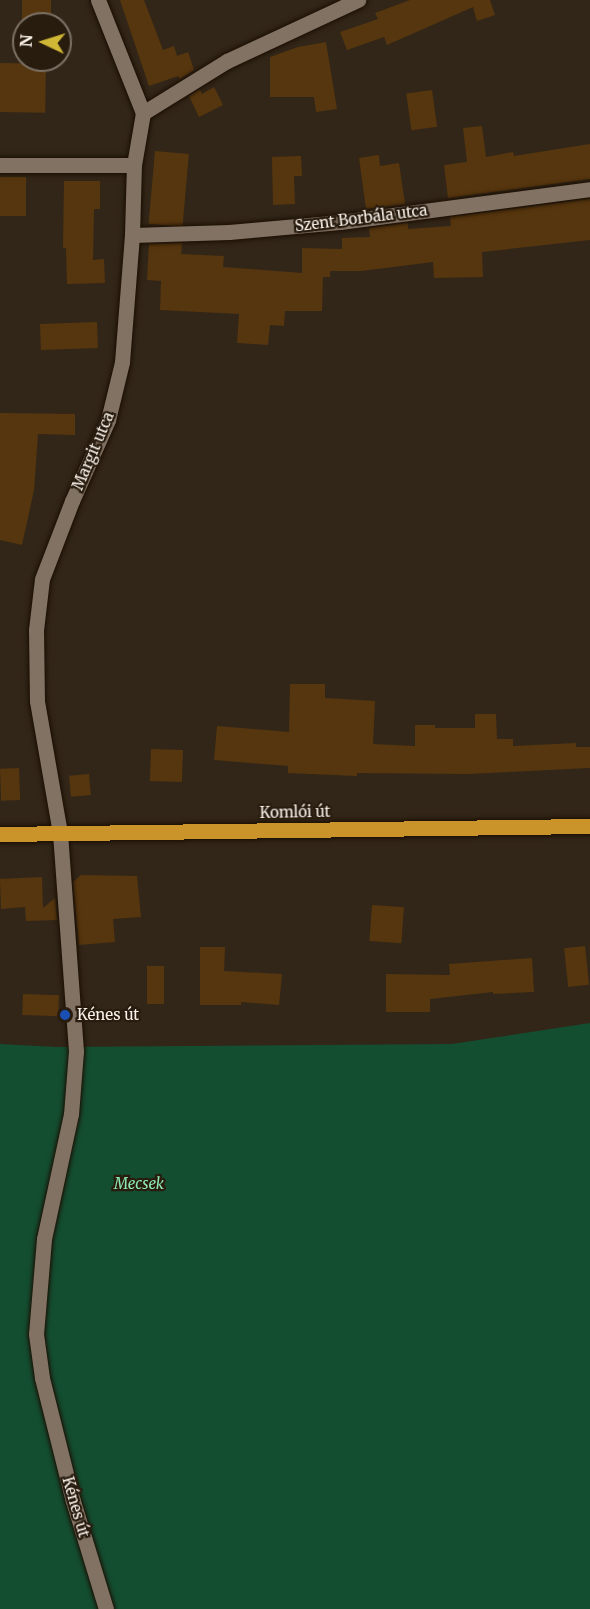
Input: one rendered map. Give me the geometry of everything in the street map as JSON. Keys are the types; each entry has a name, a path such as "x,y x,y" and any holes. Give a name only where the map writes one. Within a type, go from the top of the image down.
{"main road":[{"name":"Komlói út","path":"0,834 590,826"}],"street":[{"path":"98,0 143,113 227,61 358,0"},
{"name":"Margit utca","path":"60,833 37,701 36,630 42,579 110,411 122,362 132,235 134,165 143,113"},
{"path":"0,165 134,165"},
{"name":"Szent Borbála utca","path":"132,235 229,232 340,222 590,189"},
{"name":"Kénes út","path":"60,833 76,1051 71,1114 44,1239 36,1334 42,1378 70,1490 106,1609"}],"green space":[{"name":"Mecsek","path":"590,1023 590,1609 0,1609 0,1044 57,1047 452,1044"}],"building":[{"path":"22,0 51,0 51,12 22,12"},
{"path":"120,0 144,0 163,50 174,46 177,56 188,52 194,70 180,79 178,76 149,86"},
{"path":"410,0 490,0 495,15 477,21 473,7 387,45 384,37 347,50 340,32 378,19 375,13"},
{"path":"326,42 337,109 316,112 314,97 270,97 270,57 298,47"},
{"path":"0,63 12,63 12,72 46,72 45,113 0,112"},
{"path":"214,87 223,105 199,117 189,96 200,89 202,94"},
{"path":"432,90 437,127 411,130 406,94"},
{"path":"482,126 486,157 513,152 514,156 590,144 590,179 448,198 444,165 467,162 463,128"},
{"path":"155,151 189,154 183,227 149,224"},
{"path":"379,155 380,166 399,163 405,204 366,209 359,158"},
{"path":"301,156 302,176 294,176 295,204 273,205 272,157"},
{"path":"0,177 26,177 26,216 0,216"},
{"path":"64,181 100,181 100,209 94,209 93,260 104,259 105,283 67,284 66,248 63,248"},
{"path":"590,199 590,240 482,252 483,277 434,278 433,262 361,271 330,271 330,277 323,277 322,311 285,311 284,326 270,325 268,345 237,343 239,314 160,310 161,281 147,280 149,244 182,243 181,254 224,256 223,267 302,273 302,248 342,249 342,238 370,237 369,228 408,223 408,229 451,226 450,217"},
{"path":"97,322 98,348 41,350 40,324"},
{"path":"0,413 75,414 75,435 38,434 34,490 22,545 0,540"},
{"path":"290,684 325,684 325,698 375,701 373,744 415,746 415,725 435,725 435,728 475,728 475,714 496,714 497,739 513,739 513,746 576,743 576,747 590,747 590,768 469,774 357,773 357,776 288,773 288,766 214,760 217,726 289,732"},
{"path":"151,749 183,750 182,782 150,781"},
{"path":"19,768 20,800 1,801 0,769"},
{"path":"89,774 91,795 71,797 69,776"},
{"path":"81,875 137,876 141,917 113,919 115,942 79,945 73,882"},
{"path":"42,877 43,908 55,898 57,920 26,921 25,907 1,909 0,879"},
{"path":"372,905 404,907 401,943 369,941"},
{"path":"585,946 589,985 568,987 564,948"},
{"path":"200,947 225,947 224,971 282,974 279,1005 241,1002 241,1005 200,1005"},
{"path":"532,958 534,992 493,994 493,992 430,999 430,1012 386,1012 386,974 450,975 449,964"},
{"path":"147,966 164,966 164,1004 147,1004"},
{"path":"23,994 59,995 58,1016 22,1015"}],"place":[{"name":"Kénes út","path":"65,1015"}]}
